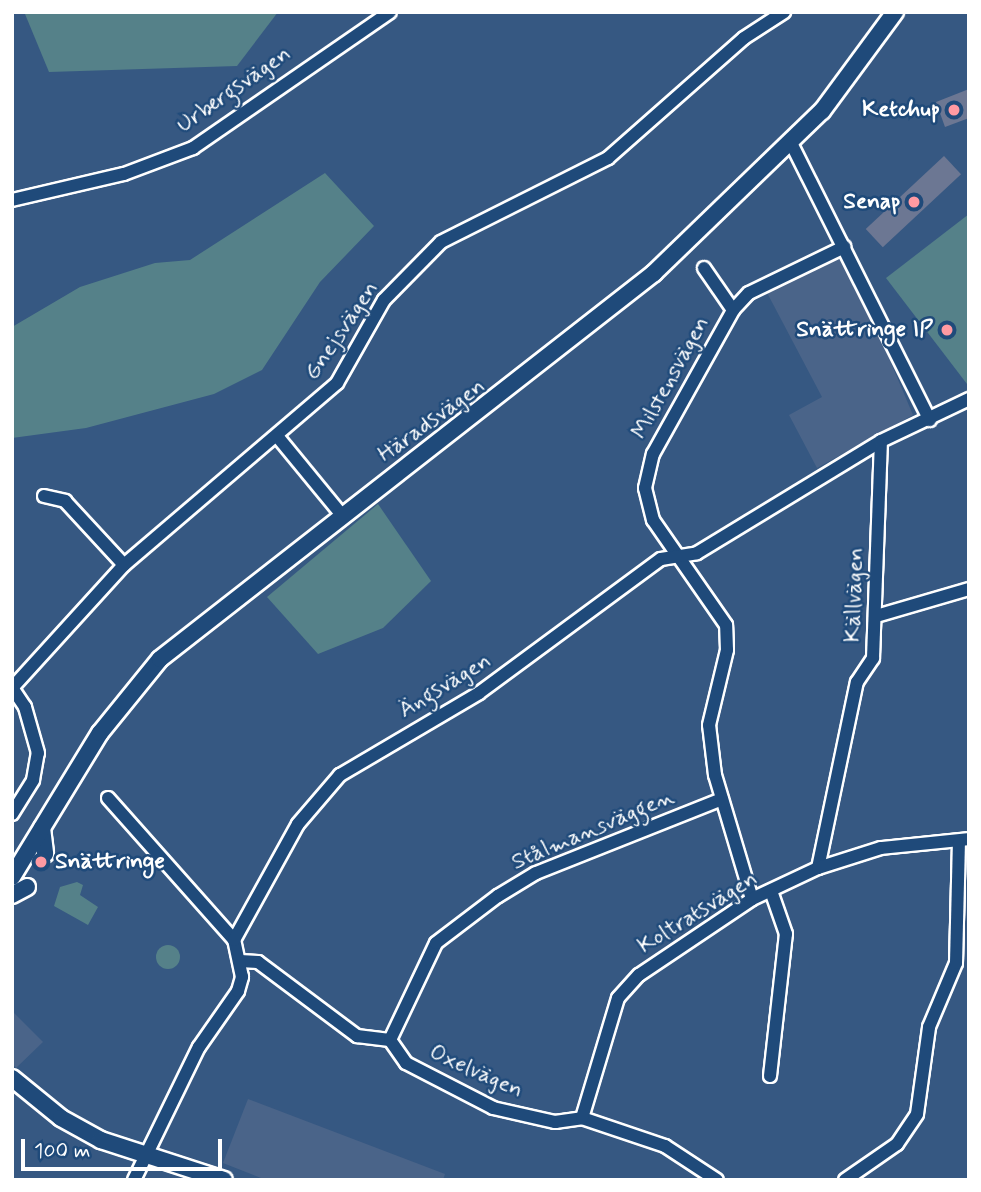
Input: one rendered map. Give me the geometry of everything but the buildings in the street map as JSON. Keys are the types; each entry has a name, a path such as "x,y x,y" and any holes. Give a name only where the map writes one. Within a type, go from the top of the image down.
{"street":[{"name":"Urbergsvägen","path":"12,200 124,174 193,148 390,12"},
{"name":"Gnejsvägen","path":"12,814 33,780 38,754 25,707 12,688 124,565 337,383 384,300 441,242 608,158 744,38 783,12"},
{"name":"Häradsvägen","path":"12,877 100,733 160,659 342,515 603,317 730,206 860,67 895,12"},
{"path":"791,143 929,420"},
{"name":"Milstensvägen","path":"752,898 722,799 709,725 727,650 726,625 648,505 653,454 733,310 749,293 844,247"},
{"name":"Milstensvägen","path":"704,268 733,310"},
{"name":"Ängsvägen","path":"234,940 298,824 340,775 479,693 661,559 697,553 881,441 969,399"},
{"path":"277,436 342,515"},
{"name":"Källvägen","path":"818,868 857,682 873,657 881,441"},
{"path":"44,496 65,501 124,565"},
{"path":"876,616 969,589"},
{"path":"108,799 234,940 242,977 229,1008 199,1047 134,1180"},
{"name":"Stålmansväggen","path":"390,1040 436,943 498,896 536,873 722,799"},
{"path":"42,828 45,854"},
{"path":"845,1180 897,1144 917,1114 929,1027 956,963 964,841"},
{"name":"Koltratsvägen","path":"582,1118 618,998 639,975 752,898 818,868 881,848 964,841"},
{"path":"12,895 27,887"},
{"path":"770,1076 786,934 771,891"},
{"path":"240,961 258,962 357,1036 390,1040"},
{"name":"Oxelvägen","path":"390,1040 406,1063 493,1108 555,1122 582,1118 665,1146 717,1180"},
{"path":"12,1078 61,1118 144,1156 223,1180"}],"shaded area":[{"path":"842,247 913,415 817,468 789,415 822,397 764,287"},
{"path":"14,1013 43,1042 16,1068 12,1063"},
{"path":"248,1099 445,1174 443,1180 266,1180 223,1163"}],"green space":[{"path":"278,12 237,66 49,72 25,14"},
{"path":"325,173 374,226 320,282 262,370 214,394 86,428 12,438 12,327 80,287 155,263 190,260"},
{"name":"Snättringe IP","path":"969,214 969,383 967,384 886,278"},
{"path":"378,504 431,581 383,628 318,654 267,597"},
{"path":"77,882 83,885 80,895 98,907 88,925 54,906 60,887"},
{"path":"168,945 177,948 180,957 177,966 168,969 159,966 156,957 159,948"}],"place":[{"name":"Ketchup","path":"954,110"},
{"name":"Senap","path":"914,202"},
{"name":"Snättringe IP","path":"947,330"},
{"name":"Snättringe","path":"41,862"}]}
